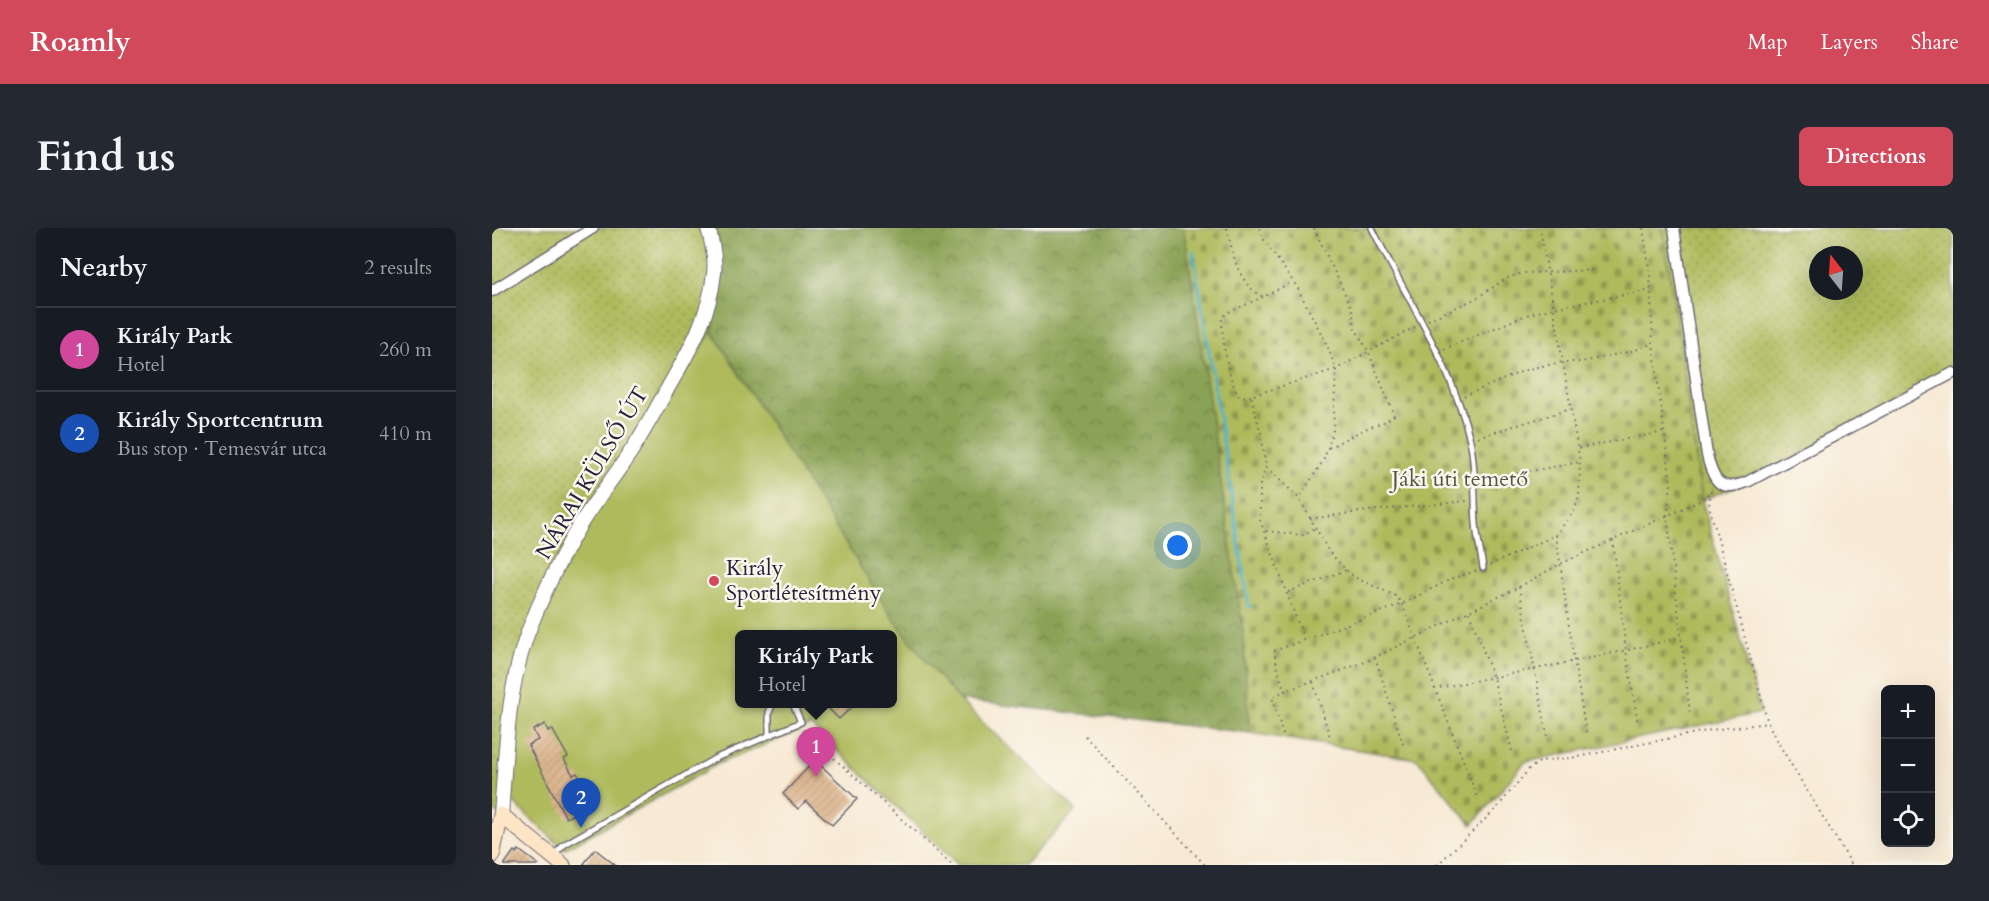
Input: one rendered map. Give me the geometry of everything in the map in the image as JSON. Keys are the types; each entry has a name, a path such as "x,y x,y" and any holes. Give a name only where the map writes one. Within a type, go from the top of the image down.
{"main road":[{"path":"492,856 496,810"},
{"path":"496,810 558,861"}],"street":[{"path":"492,291 593,228"},
{"name":"NÁRAI KÜLSŐ ÚT","path":"496,810 508,724 522,654 531,624 582,521 634,446 685,359 701,326 711,295 714,270 708,228"},
{"path":"1674,228 1707,455 1715,487 1737,486 1749,481 1953,373"}],"lane":[{"path":"1372,228 1437,352 1457,398 1470,439 1475,467 1476,524 1483,568"},
{"path":"769,735 771,708"},
{"path":"558,861 571,841 705,764 799,723 794,708"}],"path":[{"path":"1227,228 1243,279 1250,289 1263,297"},
{"path":"1260,228 1262,237 1297,287 1327,345 1336,369 1333,430 1328,448 1299,498"},
{"path":"1314,228 1352,309 1355,327 1369,353 1394,415 1328,448"},
{"path":"1643,228 1651,290 1653,343 1671,485 1667,515 1690,714"},
{"path":"1292,282 1227,312 1222,318 1222,336 1234,390 1240,397 1251,396 1336,369 1421,323 1474,299 1508,278 1523,273 1595,270"},
{"path":"1437,352 1528,314 1651,290"},
{"path":"1457,398 1528,369 1563,362 1582,362 1636,350 1653,343"},
{"path":"1251,396 1266,467 1260,483 1260,520 1304,640"},
{"path":"1470,439 1571,409"},
{"path":"1577,448 1664,432"},
{"path":"1475,482 1580,462"},
{"path":"1266,467 1299,498 1329,552 1346,570 1356,578 1396,596 1402,604 1477,796"},
{"path":"1283,735 1272,697 1375,657 1560,564 1702,500 1715,487"},
{"path":"1715,487 1709,507 1768,723 1852,865"},
{"path":"1310,519 1476,500"},
{"path":"1265,531 1303,535 1315,528"},
{"path":"1556,535 1586,733"},
{"path":"1613,540 1626,651 1638,724"},
{"path":"1288,592 1346,570"},
{"path":"1520,586 1548,740"},
{"path":"1469,610 1493,677 1513,755"},
{"path":"1434,689 1681,638"},
{"path":"1375,657 1404,747"},
{"path":"1280,678 1285,691"},
{"path":"1313,681 1330,737"},
{"path":"799,723 952,865"},
{"path":"1437,865 1496,809 1529,769 1541,761 1578,757 1711,730 1768,723"},
{"path":"1085,736 1205,865"}],"green space":[{"path":"492,228 717,228 722,277 712,331 589,523 500,815 492,809"},
{"path":"717,228 1184,228 1243,632 1250,733 959,700 890,614 712,331 722,277"},
{"name":"Jáki úti temető","path":"1184,228 1663,228 1702,500 1761,713 1525,762 1472,825 1417,759 1250,733 1243,632"},
{"path":"1663,228 1953,228 1953,373 1749,481 1702,500"},
{"name":"Király Sportlétesítmény","path":"712,331 890,614 959,700 1076,810 1024,865 958,865 811,726 720,763 564,849 504,794 520,686 528,650 548,600 589,523"}],"building":[{"path":"828,708 851,708 839,719"},
{"path":"545,724 548,731 552,729 568,757 564,759 573,775 577,773 594,803 583,809 585,813 578,817 576,813 566,818 528,745 538,740 533,730"},
{"path":"815,760 857,799 832,825 806,801 798,809 783,794"},
{"path":"595,849 615,865 583,865"},
{"path":"519,850 539,865 504,865 514,851 516,853"}],"waterway":[{"path":"1193,251 1249,607"}],"place":[{"name":"Király Sportlétesítmény","path":"714,581"},
{"name":"Király Park","path":"816,777"},
{"name":"Király Sportcentrum","path":"581,828"}]}
